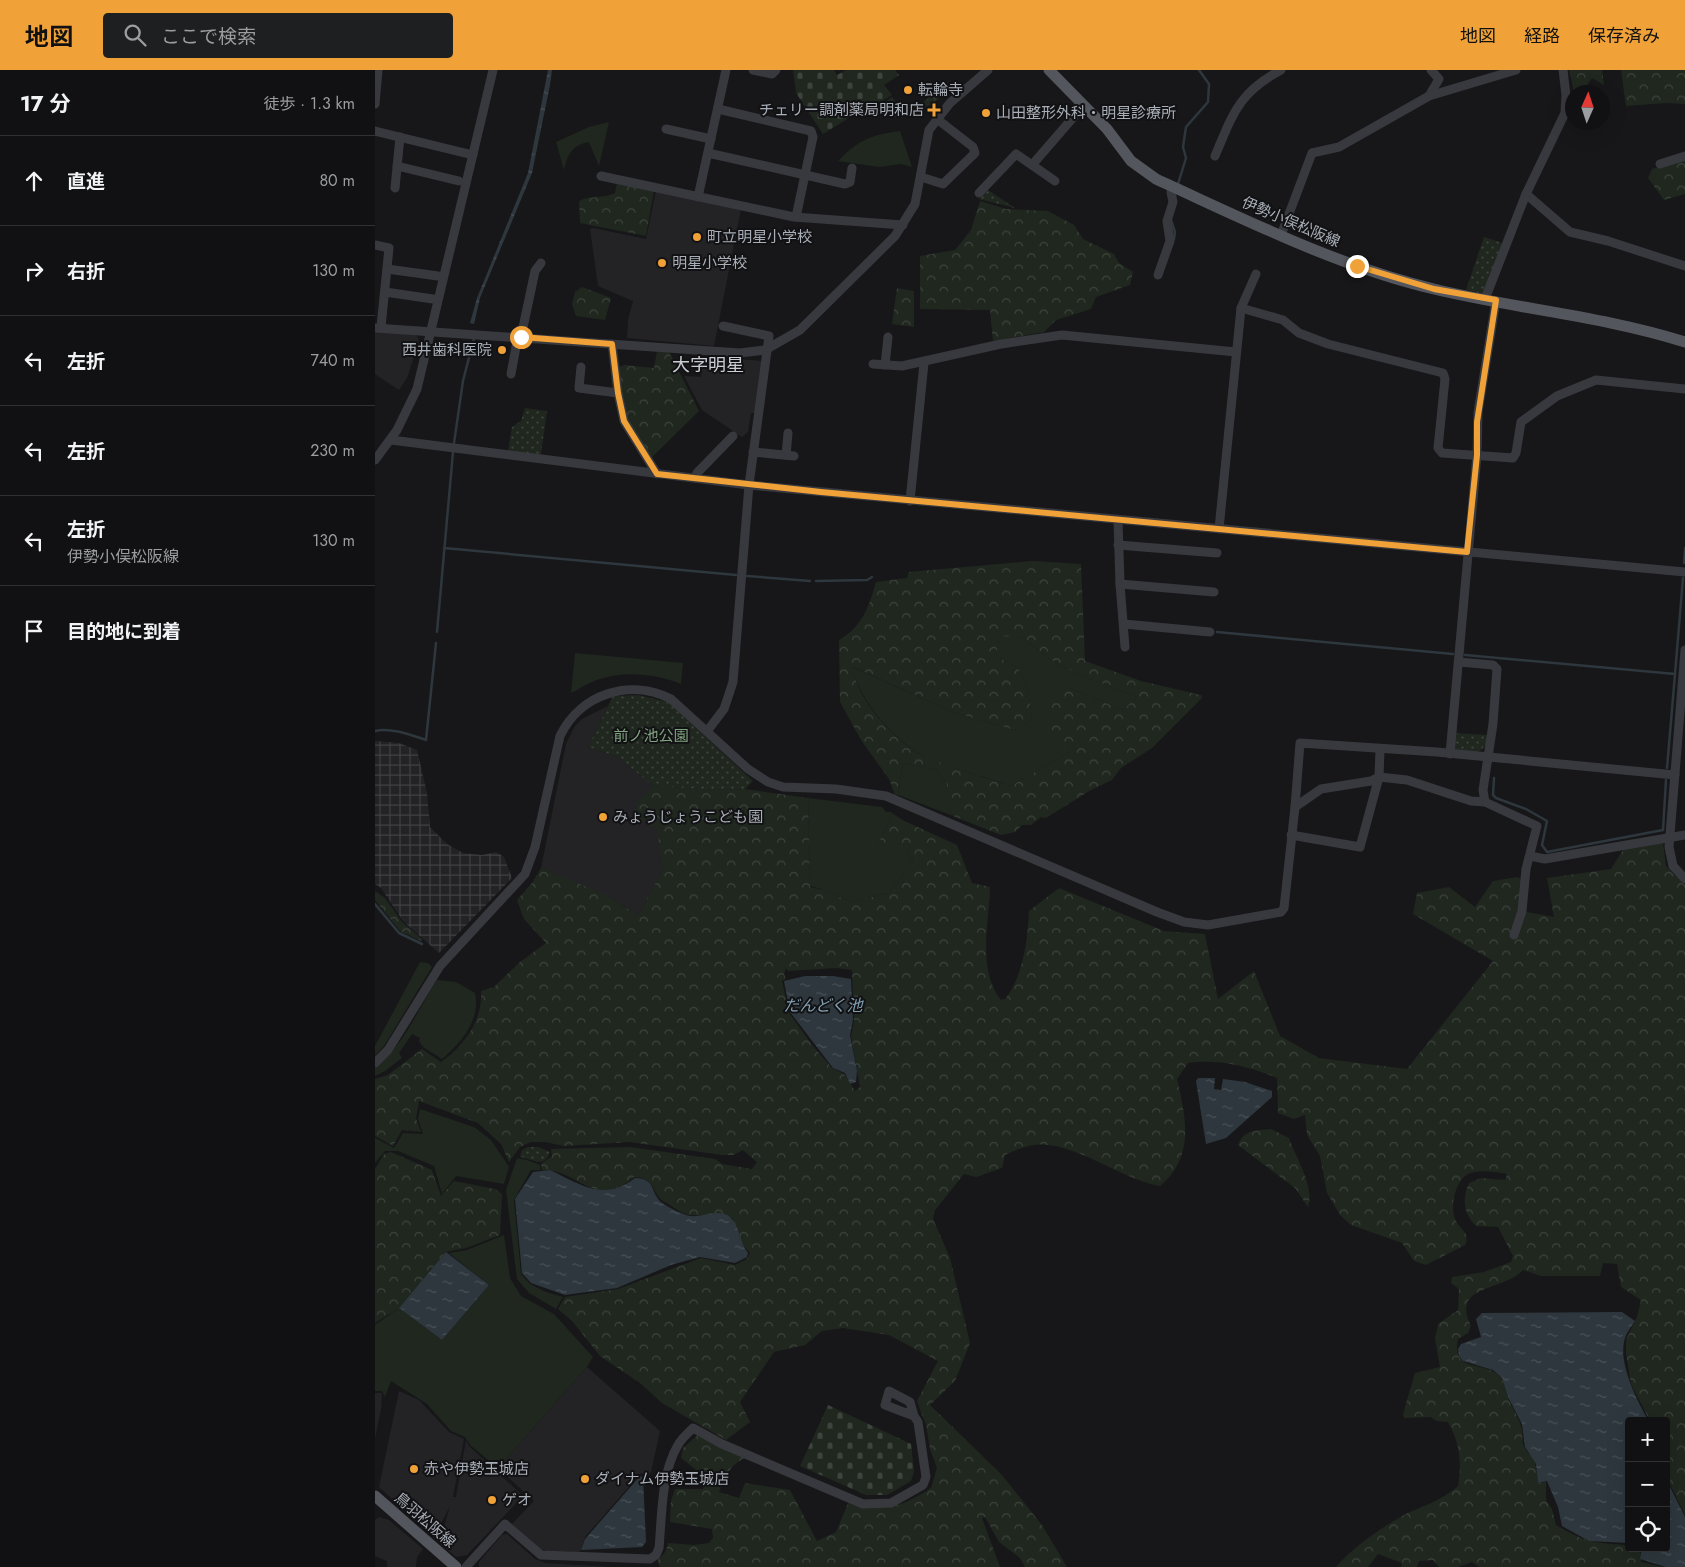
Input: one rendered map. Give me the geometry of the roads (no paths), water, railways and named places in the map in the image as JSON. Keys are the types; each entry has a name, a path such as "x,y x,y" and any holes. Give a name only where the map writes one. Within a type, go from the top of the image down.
{"main road":[{"name":"伊勢小俣松阪線","path":"1049,70 1107,129 1131,162 1156,180 1281,234 1357,266 1389,277 1434,289 1659,334 1685,342"},
{"name":"鳥羽松阪線","path":"375,1496 456,1567"}],"street":[{"path":"375,104 378,70"},
{"path":"375,460 391,440 417,389 493,70"},
{"path":"698,197 726,70"},
{"path":"753,70 772,74 776,70"},
{"path":"375,245 389,248 385,292 378,328 519,336 740,353 767,349 812,320 903,225 915,204 927,137 937,119 950,103 989,70"},
{"path":"1215,156 1240,101 1256,84 1281,70"},
{"path":"1429,96 1439,80 1431,70"},
{"path":"1281,234 1312,153 1339,147 1429,96 1516,70"},
{"path":"1450,754 1477,455 1478,412 1490,300 1526,194 1565,113 1566,95 1563,70"},
{"path":"1032,165 1084,105"},
{"path":"717,109 811,131 813,137 796,217"},
{"path":"921,177 943,184 975,153 973,147 937,119"},
{"path":"666,129 711,139"},
{"path":"375,131 473,155"},
{"path":"395,188 400,137"},
{"path":"708,153 845,184 850,182 852,168"},
{"path":"979,193 1016,154 1055,181"},
{"path":"1660,164 1685,156"},
{"path":"397,166 459,182"},
{"path":"601,176 796,217 903,225"},
{"path":"1157,274 1170,241 1167,221 1173,202 1172,187"},
{"path":"1526,194 1570,232 1608,241 1685,266"},
{"path":"511,374 535,270 541,263"},
{"path":"387,269 438,276"},
{"path":"1219,529 1241,308 1256,274"},
{"path":"385,292 433,299"},
{"path":"1241,308 1283,320 1299,333 1328,344 1443,373 1445,379 1438,448 1442,452 1513,458 1516,453 1521,422 1557,396 1596,380 1685,389"},
{"path":"708,730 724,709 732,688 749,485 769,336 723,326"},
{"path":"873,364 902,366 1001,344 1062,335 1236,352"},
{"path":"885,365 888,337"},
{"path":"612,344 618,393 624,421 657,474"},
{"path":"910,501 924,362"},
{"path":"581,367 579,388 618,393"},
{"path":"753,452 790,456 788,433"},
{"path":"695,478 697,472 733,436"},
{"path":"391,440 749,485 1685,572"},
{"path":"1118,520 1120,584 1125,647"},
{"path":"1118,545 1217,553"},
{"path":"1120,584 1214,592"},
{"path":"1123,624 1210,632"},
{"path":"1685,650 1669,837 1671,860 1677,871 1685,879"},
{"path":"1459,662 1493,664 1497,667 1493,724 1483,790 1485,802"},
{"path":"375,1063 388,1050 440,966 525,874 535,847 557,743 563,729 574,713 588,702 605,694 623,691 645,691 656,692 671,699 708,730 748,769 768,782 783,786 851,790 886,796 1165,915 1192,924 1218,924 1281,912 1285,902 1300,743 1450,754 1675,775"},
{"path":"1291,835 1359,847 1379,777 1380,750"},
{"path":"1295,807 1321,790 1371,781 1379,777 1407,780 1471,801 1485,802 1535,824 1537,832 1526,869 1522,911 1514,935"},
{"path":"1530,856 1545,858 1685,835"},
{"path":"466,1567 505,1524 541,1555 645,1560 656,1555 659,1548 662,1498 674,1453 679,1442 693,1428 722,1444 863,1504 882,1505 903,1497 925,1483 919,1430 914,1416"}],"water":[{"path":"548,70 552,70 550,85 532,173 480,298 474,324 470,323 477,298 528,173"},
{"name":"だんどく池","path":"805,976 833,976 851,979 853,1020 850,1035 857,1071 856,1082 850,1084 845,1073 833,1068 790,1012 784,981"},
{"path":"1198,1078 1215,1078 1214,1089 1221,1090 1223,1079 1245,1082 1272,1091 1272,1097 1226,1138 1206,1144 1196,1081"},
{"path":"550,1170 582,1185 603,1190 624,1185 635,1178 642,1179 650,1183 657,1198 669,1208 691,1216 715,1213 726,1215 731,1218 736,1226 748,1253 747,1257 735,1263 700,1257 671,1265 617,1288 565,1295 531,1283 522,1273 515,1199 533,1172"},
{"path":"446,1252 489,1285 442,1340 399,1308"},
{"path":"1622,1312 1635,1321 1625,1338 1624,1358 1629,1381 1647,1417 1625,1417 1625,1543 1589,1541 1562,1526 1558,1507 1547,1481 1538,1483 1536,1464 1525,1447 1522,1424 1508,1397 1502,1378 1493,1370 1463,1361 1459,1356 1458,1349 1461,1344 1481,1337 1476,1319 1482,1313"},
{"path":"640,1476 643,1477 646,1542 642,1547 581,1550 585,1539"},
{"path":"1670,1487 1685,1517 1685,1567 1666,1567 1640,1559 1641,1552 1670,1552"}],"waterway":[{"path":"1178,184 1186,158 1183,147 1186,127 1208,102 1209,84 1199,70"},
{"path":"1171,220 1175,232 1174,239"},
{"path":"454,443 463,381 474,338"},
{"path":"437,632 453,452"},
{"path":"444,548 736,575"},
{"path":"1684,563 1685,548"},
{"path":"747,576 810,581"},
{"path":"816,581 867,580 872,577"},
{"path":"1465,655 1675,674 1683,578"},
{"path":"1217,632 1453,654"},
{"path":"375,731 394,731 426,740 436,643"},
{"path":"1667,768 1675,674"},
{"path":"1494,778 1493,795 1496,798 1526,809 1547,821 1542,845 1547,852 1663,830 1666,780"},
{"path":"375,904 399,933 422,944"}],"place":[{"name":"転輪寺","path":"908,90"},
{"name":"チェリー調剤薬局明和店","path":"934,110"},
{"name":"山田整形外科・明星診療所","path":"986,113"},
{"name":"町立明星小学校","path":"697,237"},
{"name":"明星小学校","path":"662,263"},
{"name":"西井歯科医院","path":"502,350"},
{"name":"みょうじょうこども園","path":"603,817"},
{"name":"赤や伊勢玉城店","path":"414,1469"},
{"name":"ダイナム伊勢玉城店","path":"585,1479"},
{"name":"ゲオ","path":"492,1500"}],"district":[{"name":"大字明星","path":"708,365"}],"park label":[{"name":"前ノ池公園","path":"651,736"}]}
